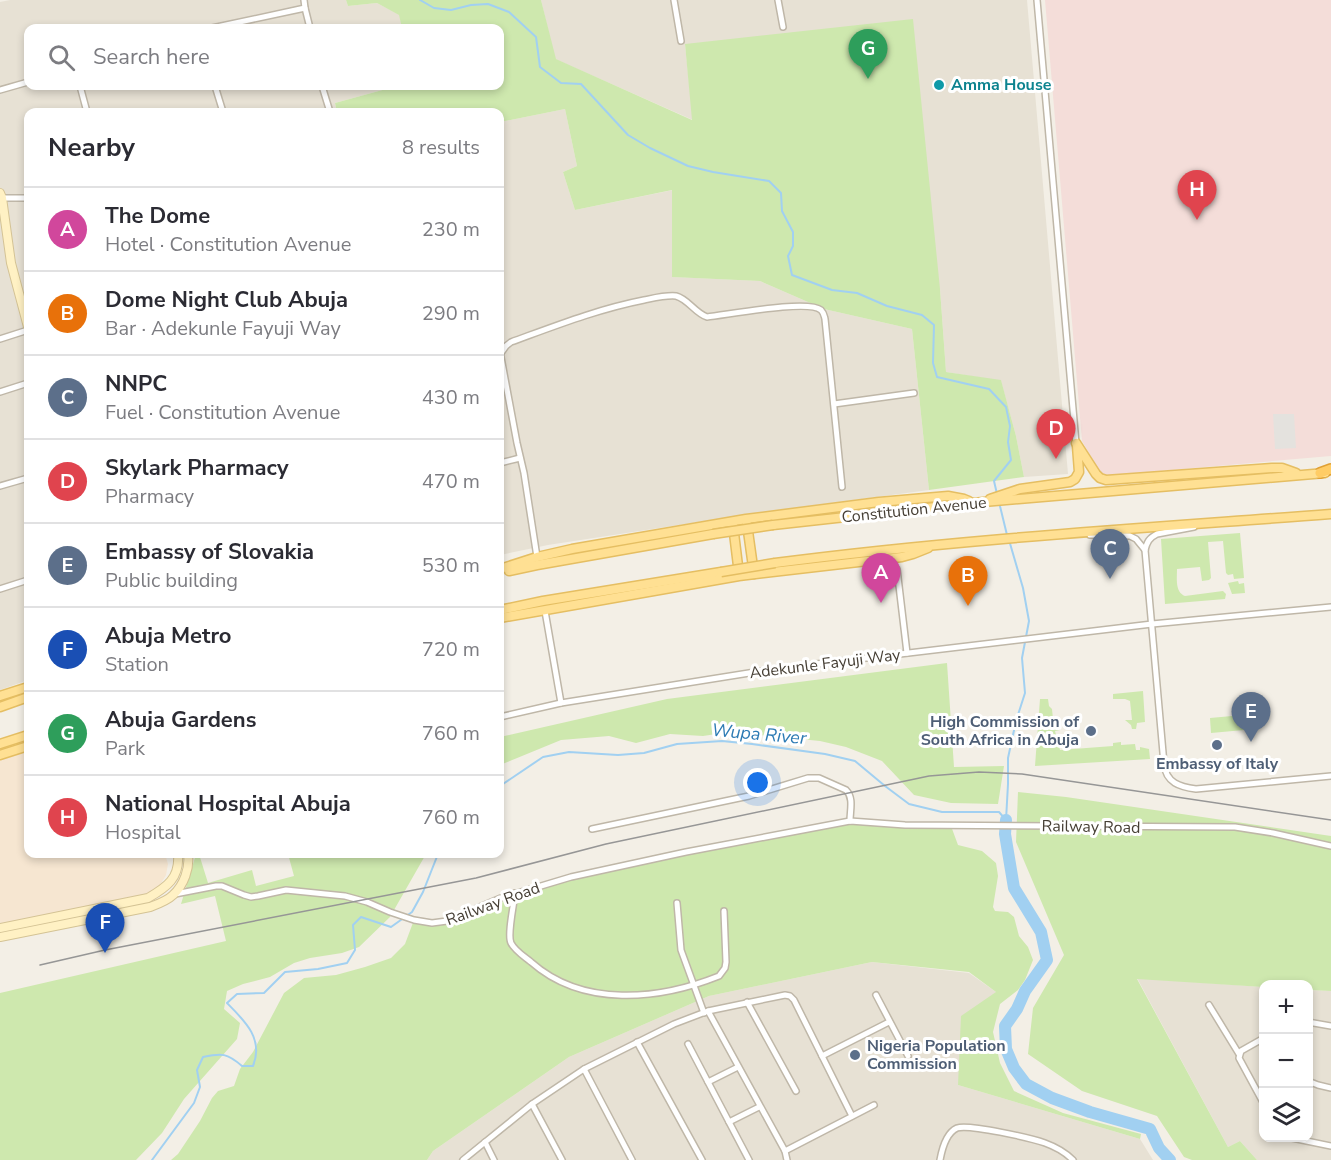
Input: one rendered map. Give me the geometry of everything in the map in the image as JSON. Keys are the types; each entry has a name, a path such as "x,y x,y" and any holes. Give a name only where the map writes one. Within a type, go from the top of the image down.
{"highway":[{"path":"1320,473 1331,470"}],"main road":[{"path":"1076,442 1096,474 1106,480 1272,468 1282,468 1302,475"},
{"path":"504,569 537,557 572,549 732,521 879,502 948,496 977,502 1012,490 1073,481 1079,469 1076,442"},
{"name":"Constitution Avenue","path":"504,570 773,525 977,502 1320,473"},
{"path":"504,609 775,563 844,554 1331,514"},
{"path":"746,519 754,574"},
{"path":"732,521 739,576"},
{"path":"504,617 739,576 902,557 934,545"},
{"path":"0,696 24,688"},
{"path":"0,706 24,698"},
{"path":"0,744 24,736"},
{"path":"0,755 24,747"}],"street":[{"path":"304,0 309,24"},
{"path":"674,0 681,41"},
{"path":"778,0 783,27"},
{"path":"1037,0 1076,442"},
{"path":"231,24 305,8"},
{"path":"0,90 24,83"},
{"path":"81,90 86,108"},
{"path":"216,90 222,108"},
{"path":"323,90 329,108"},
{"path":"24,198 1,195 11,263 24,313"},
{"path":"504,348 508,343 563,323 624,304 658,297 676,296 707,316 789,307 821,310 825,319 842,487"},
{"path":"0,339 24,330"},
{"path":"504,373 537,557"},
{"path":"0,392 24,384"},
{"path":"834,404 915,393"},
{"path":"504,462 520,458"},
{"path":"0,486 24,479"},
{"path":"1209,523 1156,534 1151,537 1145,550 1165,770 1177,785 1196,789 1331,776"},
{"path":"1080,533 1091,536 1130,536 1137,539 1145,550"},
{"path":"867,571 882,568 897,569 907,653"},
{"path":"0,589 24,581"},
{"name":"Adekunle Fayuji Way","path":"504,716 561,704 774,669 1152,624 1331,607"},
{"path":"545,611 561,704"},
{"path":"591,829 749,796 814,777 849,793 851,797 850,821"},
{"name":"Railway Road","path":"174,895 216,886 251,897 291,890 345,896 414,920 432,923 447,921 501,898 571,878 674,855 850,821 905,825 1235,827 1331,846"},
{"path":"0,928 148,898 167,886 173,878 177,869 178,858"},
{"path":"0,937 150,907 163,902 174,895 182,883 188,870 188,858"},
{"path":"515,894 509,937 513,947 552,978 593,992 622,995 654,994 719,976 725,968 724,911"},
{"path":"676,903 681,950 693,984 706,1012 785,1151 787,1160"},
{"path":"463,1160 532,1104 584,1069 674,1024 706,1012 785,995 794,1000 852,1116"},
{"path":"876,995 908,1056"},
{"path":"747,1002 796,1091"},
{"path":"1209,1005 1239,1054 1259,1096"},
{"path":"822,1056 889,1022"},
{"path":"1313,1023 1331,1026"},
{"path":"1239,1054 1259,1040"},
{"path":"638,1042 701,1159"},
{"path":"688,1044 749,1160"},
{"path":"708,1082 738,1067"},
{"path":"584,1069 632,1160"},
{"path":"1313,1083 1331,1088"},
{"path":"532,1104 562,1160"},
{"path":"785,1151 874,1105"},
{"path":"729,1122 759,1107"},
{"path":"940,1160 945,1141 951,1133 957,1128 966,1127 1046,1143 1064,1152 1073,1160"},
{"path":"484,1142 494,1160"},
{"path":"1313,1142 1331,1146"}],"shaded area":[{"path":"10,0 346,0 348,6 377,3 400,15 401,24 24,24 24,90 382,90 335,103 336,108 24,108 24,681 0,690 0,2"},
{"path":"541,0 1027,0 1068,474 1024,477 1001,381 946,372 940,289 685,45 693,120 555,59"},
{"path":"1045,0 1331,0 1331,456 1102,476 1082,441"},
{"path":"565,109 577,166 563,172 575,210 673,190 673,277 760,281 824,309 912,329 929,490 764,512 548,545 504,554 504,121"},
{"path":"1273,414 1294,414 1296,448 1275,449"},
{"path":"24,751 24,858 166,858 168,864 166,875 158,888 147,895 0,924 0,759"},
{"path":"872,962 969,973 996,992 958,1085 1140,1139 1153,1160 427,1160 433,1151 569,1057 709,996"},
{"path":"1137,978 1259,987 1259,1142 1313,1142 1313,990 1331,991 1331,1160 1257,1160 1240,1141 1228,1147"}],"green space":[{"path":"346,0 541,0 556,59 692,120 685,44 913,19 946,372 1001,380 1024,477 929,490 912,329 824,309 760,281 672,277 672,190 575,210 563,172 577,166 565,109 504,121 504,108 336,108 335,103 382,90 504,90 504,24 401,24 399,15 377,3 348,6"},
{"path":"1240,533 1244,578 1234,579 1233,574 1226,573 1223,541 1208,542 1211,578 1209,580 1202,581 1200,567 1177,569 1177,585 1185,596 1223,591 1226,594 1225,599 1165,604 1161,539"},
{"path":"1238,581 1239,584 1244,583 1245,593 1232,594 1228,583"},
{"path":"947,663 954,767 1004,766 998,804 951,803 914,795 882,761 846,747 820,741 730,732 703,736 670,734 636,743 609,736 561,740 504,763 504,736 667,699"},
{"path":"1143,691 1145,722 1137,723 1136,729 1132,729 1125,720 1132,720 1130,701 1113,699 1113,694"},
{"path":"1040,699 1048,699 1053,719 1059,722 1060,730 1055,731 1060,750 1113,746 1113,743 1121,742 1121,745 1135,744 1136,750 1140,750 1140,747 1149,749 1150,759 1035,766"},
{"path":"1254,714 1255,729 1211,733 1210,718"},
{"path":"1018,792 1331,836 1331,991 1313,990 1313,980 1259,980 1259,987 1137,979 1228,1147 1240,1141 1257,1160 1192,1160 1184,1157 1157,1116 1082,1091 1028,1054 1033,1008 1064,955 1016,842"},
{"path":"850,821 951,826 958,845 982,851 996,863 998,876 993,907 995,911 1008,912 1014,917 1019,936 1028,947 1033,960 1018,990 1000,1004 993,1032 1000,1063 1014,1091 1063,1113 1141,1134 1140,1139 958,1085 961,1016 996,992 969,972 872,962 709,996 569,1057 433,1151 427,1160 171,1160 178,1154 200,1121 212,1098 218,1091 234,1086 240,1069 253,1052 284,993 304,978 336,975 391,958 405,944 414,920 432,923 571,877"},
{"path":"195,858 200,858 208,883 252,870 256,886 294,876 289,858 424,858 390,917 359,947 294,963 270,977 227,991 224,1009 240,1023 237,1039 184,1099 162,1133 136,1160 0,1160 0,993 226,941 215,896 181,904"}],"waterway":[{"path":"420,0 434,8 451,10 488,4 509,12 536,37 540,67 561,83 581,84 628,135 688,166 769,181 781,193 782,211 793,232 793,246 788,256 792,275 832,290 857,293 887,306 922,315 934,325 933,363 937,377 989,389 1006,407 1010,426 1008,442 1011,460 994,481 997,494"},
{"path":"999,502 1007,535"},
{"path":"1006,820 1008,758 1025,693 1022,658 1029,621 1023,588 1009,540"},
{"name":"Wupa River","path":"504,783 543,757 569,752 618,755 644,753 677,744 722,741 825,754 855,761 909,804 942,812 999,812 1006,820"},
{"path":"1006,820 1005,834 1014,888 1041,932 1047,960 1025,991 1017,1009 1005,1026 1006,1049 1014,1068 1026,1084 1052,1098 1090,1112 1150,1129 1159,1148 1170,1160"},
{"name":"Wupa River","path":"152,1160 194,1103 200,1087 197,1070 203,1057 224,1055 242,1066 253,1066 256,1047 251,1031 227,1003 237,994 264,993 285,972 347,963 355,950 353,925 361,917 391,927 412,912 436,858"}],"tram line":[{"path":"40,965 105,950 476,878 606,844 929,776 979,772 1022,774 1331,820"}],"place":[{"name":"Abuja Gardens","path":"868,79"},
{"name":"Amma House","path":"939,85"},
{"name":"National Hospital Abuja","path":"1197,220"},
{"name":"Skylark Pharmacy","path":"1056,459"},
{"name":"NNPC","path":"1110,579"},
{"name":"The Dome","path":"881,603"},
{"name":"Dome Night Club Abuja","path":"968,606"},
{"name":"High Commission of South Africa in Abuja","path":"1091,731"},
{"name":"Embassy of Slovakia","path":"1251,742"},
{"name":"Embassy of Italy","path":"1217,745"},
{"name":"Abuja Metro","path":"105,953"},
{"name":"Nigeria Population Commission","path":"855,1055"}]}
